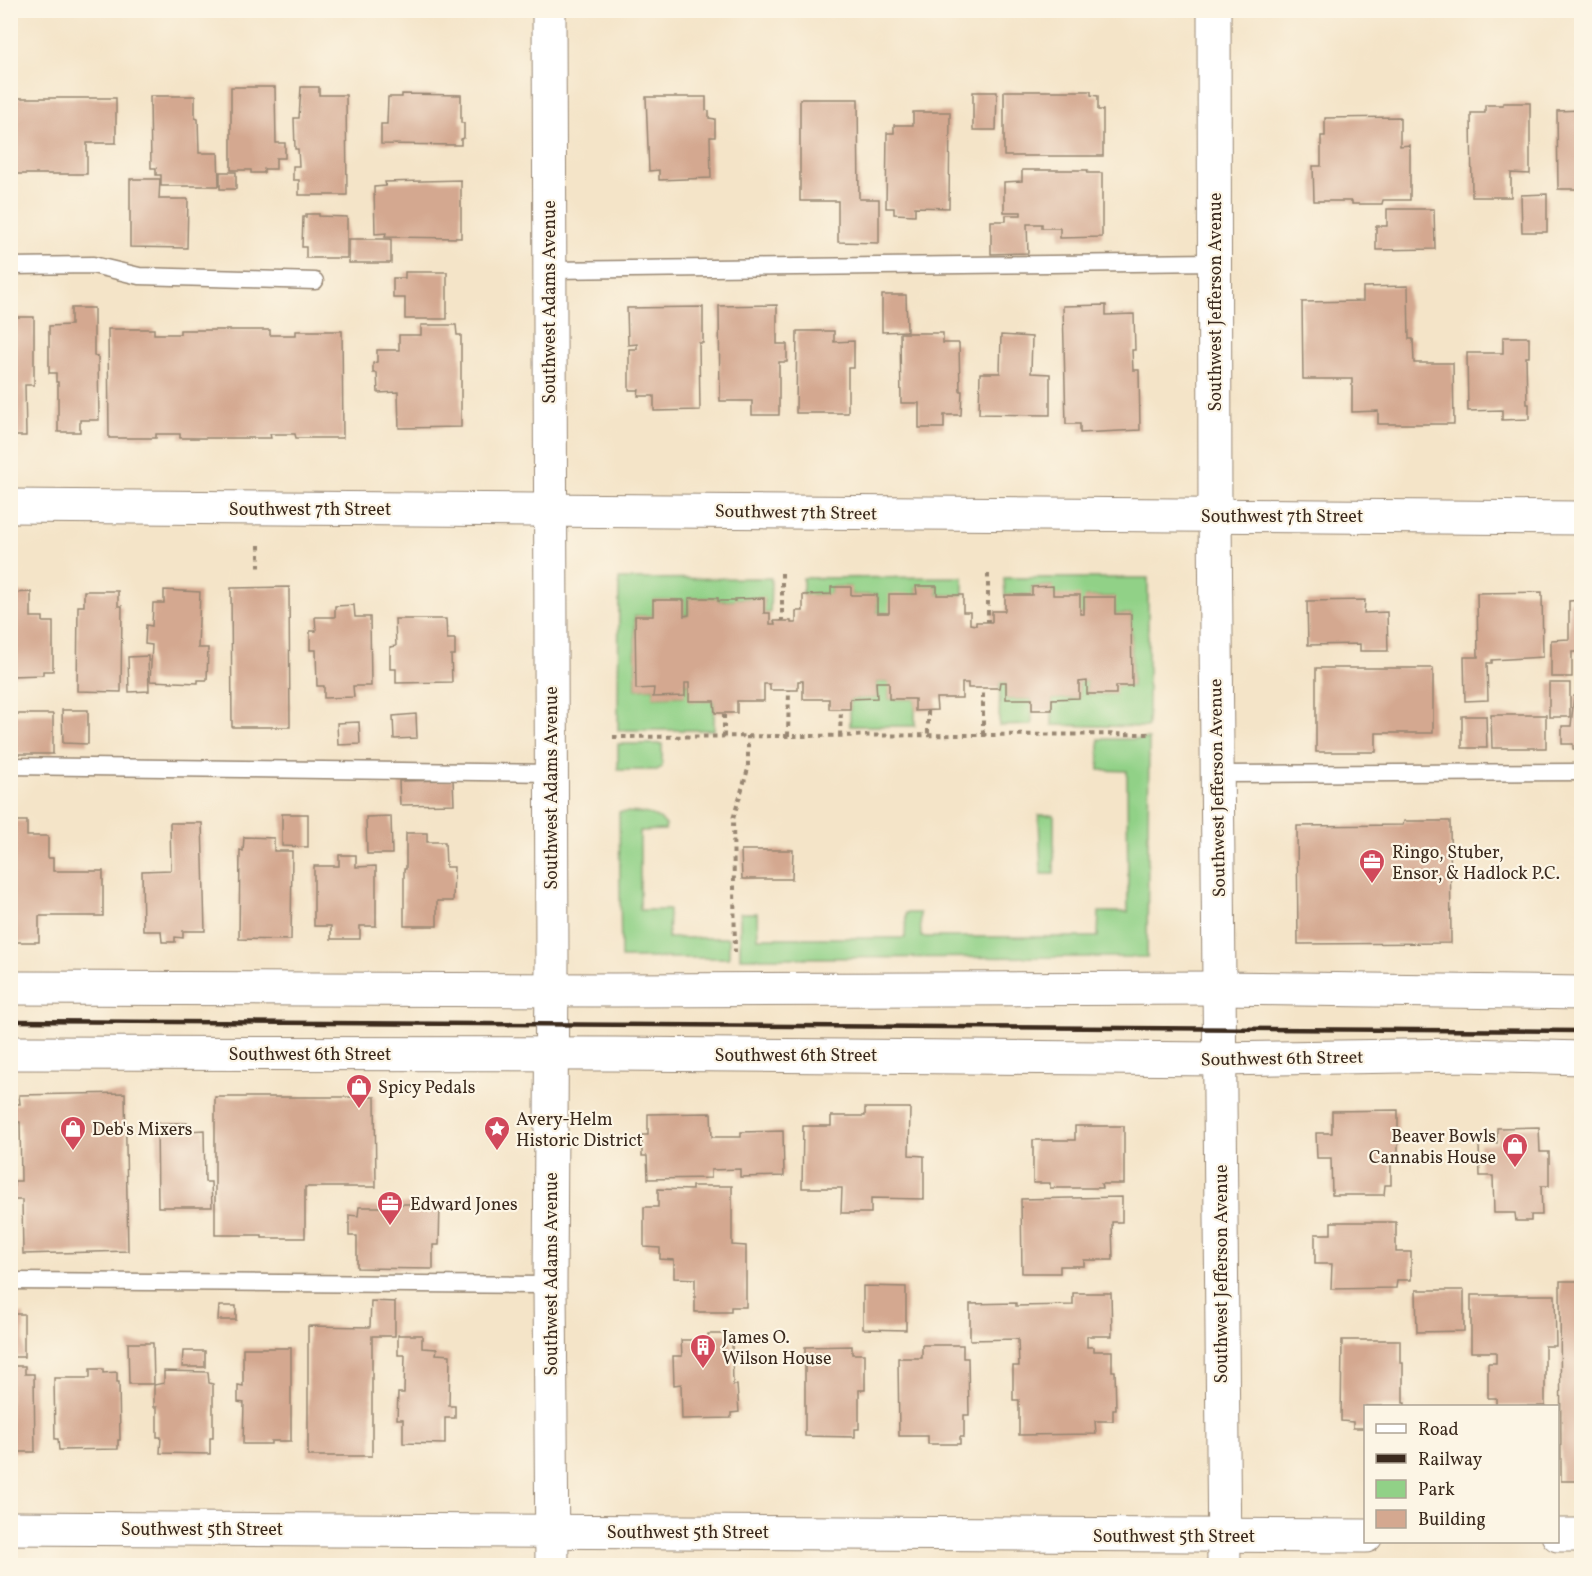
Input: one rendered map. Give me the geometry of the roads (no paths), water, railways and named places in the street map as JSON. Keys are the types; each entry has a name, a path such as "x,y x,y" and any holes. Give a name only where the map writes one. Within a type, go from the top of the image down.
{"street":[{"name":"Southwest Adams Avenue","path":"549,10 552,1566"},
{"name":"Southwest Jefferson Avenue","path":"1214,10 1215,516 1224,1551"},
{"name":"Southwest 7th Street","path":"10,506 1581,518"},
{"path":"10,988 1219,988 1581,993"},
{"name":"Southwest 6th Street","path":"10,1053 1220,1059 1464,1056 1581,1058"},
{"name":"Southwest 5th Street","path":"10,1528 552,1531 1224,1551 1364,1536"},
{"path":"1559,1535 1581,1535"}],"lane":[{"path":"550,270 1214,262"},
{"path":"10,266 93,265 139,276 315,281"},
{"path":"10,766 551,773"},
{"path":"1217,774 1581,772"},
{"path":"10,1281 550,1285"}],"railway":[{"path":"10,1021 1582,1031"}],"place":[{"name":"Ringo, Stuber, Ensor, & Hadlock P.C.","path":"1372,885"},
{"name":"Spicy Pedals","path":"359,1110"},
{"name":"Deb's Mixers","path":"73,1152"},
{"name":"Avery-Helm Historic District","path":"497,1152"},
{"name":"Beaver Bowls Cannabis House","path":"1515,1169"},
{"name":"Edward Jones","path":"390,1227"},
{"name":"James O. Wilson House","path":"703,1370"}]}
